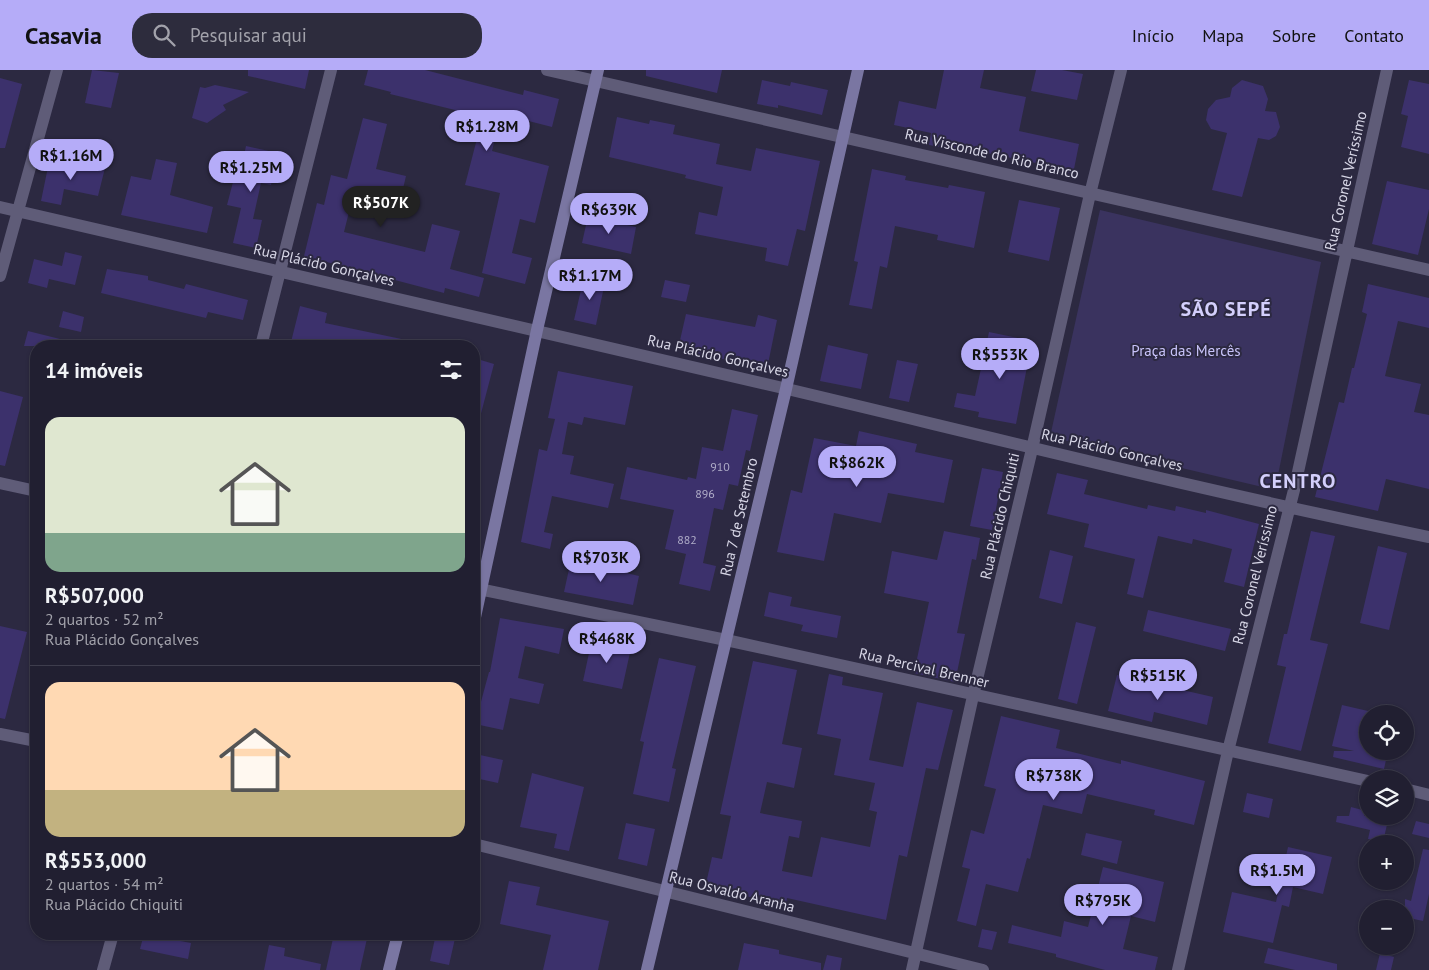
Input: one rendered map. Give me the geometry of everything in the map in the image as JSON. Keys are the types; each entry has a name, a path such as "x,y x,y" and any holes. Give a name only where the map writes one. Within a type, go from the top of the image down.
{"main road":[{"name":"Rua 7 de Setembro","path":"647,970 786,389 858,70"},
{"path":"480,580 597,76"},
{"path":"389,970 396,940"}],"street":[{"path":"0,276 57,70"},
{"path":"264,340 331,70"},
{"name":"Rua Visconde do Rio Branco","path":"547,70 597,76 1090,194 1348,250 1429,270"},
{"name":"Rua Plácido Chiquiti","path":"912,970 973,696 1090,194 1121,70"},
{"name":"Rua Coronel Veríssimo","path":"1178,970 1228,751 1289,507 1387,70"},
{"name":"Rua Plácido Gonçalves","path":"0,208 537,330 1032,449 1429,537"},
{"path":"0,482 30,490"},
{"name":"Rua Percival Brenner","path":"480,589 726,640 973,696 1359,779"},
{"path":"0,734 30,740"},
{"path":"1414,792 1429,795"},
{"name":"Rua Osvaldo Aranha","path":"480,846 983,970"},
{"path":"103,970 110,940"}],"green space":[{"name":"Praça das Mercês","path":"1100,210 1321,262 1275,490 1050,437"}],"building":[{"path":"92,70 119,73 111,108 85,103"},
{"path":"248,70 309,70 305,89 248,76"},
{"path":"368,70 425,70 523,95 524,90 559,99 552,127 501,114 492,151 549,166 535,223 520,219 512,253 532,258 525,284 482,273 500,193 465,185 480,127 452,120 455,110 390,94 391,92 364,85"},
{"path":"646,70 722,70 717,93 646,76"},
{"path":"944,70 984,70 980,88 1026,97 1019,131 1079,144 1073,174 1035,166 1036,163 967,149 967,152 929,145 931,133 894,125 899,101 936,109"},
{"path":"1036,70 1062,70 1083,74 1077,100 1031,91"},
{"path":"0,78 22,84 5,148 0,148"},
{"path":"762,80 790,86 791,82 828,90 822,115 778,105 778,108 757,104"},
{"path":"1242,80 1263,86 1268,99 1265,111 1276,112 1280,127 1276,136 1269,140 1258,138 1242,197 1212,190 1227,133 1211,129 1206,120 1208,109 1216,100 1230,97 1232,88"},
{"path":"1409,80 1429,84 1429,154 1401,147 1408,116 1401,114"},
{"path":"215,85 249,92 223,105 226,110 207,123 192,118 200,87 205,88"},
{"path":"617,117 649,124 650,120 675,125 673,134 720,144 716,164 751,171 756,148 820,161 805,231 797,229 788,266 765,261 767,248 695,234 699,212 717,216 723,187 685,178 686,175 609,157"},
{"path":"363,118 387,124 376,169 406,176 402,193 375,186 369,209 351,204 344,232 425,252 432,224 460,231 450,269 484,278 479,297 445,288 444,293 304,256 317,203 324,205 331,175 347,179"},
{"path":"246,146 278,153 271,185 261,183 253,219 262,220 256,248 233,243 241,208 227,205 233,182 238,183"},
{"path":"156,159 177,163 170,195 213,207 207,233 121,215 131,176 151,180"},
{"path":"49,162 78,168 79,162 105,168 98,196 64,189 61,205 41,201"},
{"path":"872,169 906,176 905,180 948,188 949,185 985,192 974,248 937,240 938,235 895,226 887,268 880,266 872,309 849,305 858,262 854,261"},
{"path":"1387,181 1429,190 1429,209 1418,255 1372,244"},
{"path":"1019,200 1060,208 1049,261 1008,252"},
{"path":"588,216 636,227 631,254 582,243"},
{"path":"65,252 82,256 75,285 49,279 47,288 28,283 34,259 62,266"},
{"path":"107,269 148,276 148,280 184,289 186,284 248,300 243,320 208,312 206,318 101,293"},
{"path":"584,277 605,282 596,325 574,320"},
{"path":"665,280 690,285 686,302 661,297"},
{"path":"1368,284 1429,298 1429,328 1398,321 1385,376 1421,384 1414,412 1429,415 1429,489 1386,479 1378,511 1315,497 1339,402 1344,403 1352,368 1354,368 1367,314 1362,312"},
{"path":"300,306 327,313 325,323 406,340 292,340"},
{"path":"63,311 84,317 81,332 59,327"},
{"path":"686,314 755,327 758,315 777,320 768,364 733,356 732,361 678,349"},
{"path":"28,331 64,340 30,340 30,346 24,346"},
{"path":"989,332 1032,341 1016,424 978,417 979,412 954,407 957,393 975,396"},
{"path":"828,345 868,354 861,389 820,381"},
{"path":"480,360 494,364 480,417"},
{"path":"897,360 918,364 909,402 889,398"},
{"path":"558,371 633,386 625,425 584,417 582,425 568,422 562,454 574,456 570,474 614,484 608,508 552,496 544,532 553,534 550,549 521,542 539,449 547,451 555,419 548,418"},
{"path":"0,391 23,397 5,466 0,465"},
{"path":"732,409 758,415 750,451 746,450 738,486 729,484 723,510 714,508 703,563 716,566 710,591 679,584 686,554 665,549 674,510 620,499 627,467 687,480 688,477 696,479 702,447 723,451"},
{"path":"859,431 917,444 915,452 953,460 944,503 888,493 881,523 834,513 824,561 777,552 791,490 802,493 814,438 856,446"},
{"path":"982,468 1003,472 992,530 970,526"},
{"path":"1057,473 1088,480 1084,494 1147,509 1148,505 1175,511 1176,506 1206,513 1206,510 1259,524 1244,587 1224,582 1232,549 1193,539 1192,544 1158,536 1143,598 1127,594 1135,559 1084,547 1089,524 1047,514"},
{"path":"944,531 980,538 976,560 972,559 957,633 965,634 955,682 914,673 929,602 884,593 892,551 937,560"},
{"path":"1311,531 1335,536 1310,640 1328,644 1301,751 1268,743 1286,667 1277,665 1284,634 1287,634"},
{"path":"1378,546 1407,553 1389,630 1360,623"},
{"path":"1050,550 1073,556 1062,604 1039,598"},
{"path":"571,560 639,576 633,605 564,592"},
{"path":"769,592 792,597 790,606 841,616 837,638 801,631 803,625 764,616"},
{"path":"1148,610 1231,629 1225,651 1143,631"},
{"path":"500,618 564,629 559,654 525,646 518,678 544,684 539,704 510,698 503,730 480,725 480,705 490,672"},
{"path":"1076,622 1096,627 1077,704 1058,699"},
{"path":"0,626 27,632 5,719 0,718"},
{"path":"592,639 631,648 622,689 583,681"},
{"path":"659,658 696,666 672,768 676,769 669,802 633,794 644,742 640,741"},
{"path":"753,661 797,670 782,744 802,748 794,788 767,782 760,813 802,821 799,838 789,836 782,871 812,877 821,837 870,847 877,812 869,810 875,783 834,775 841,739 817,734 829,674 843,677 842,685 883,693 869,760 903,767 917,702 953,710 938,770 926,768 907,857 899,855 886,920 787,898 786,904 705,888 712,857 722,859 731,816 720,814"},
{"path":"1117,675 1213,697 1207,725 1154,712 1152,722 1108,711"},
{"path":"1342,705 1359,709 1359,760 1386,760 1384,769 1333,757 1334,751 1354,751 1332,746"},
{"path":"1001,716 1060,730 1056,748 1121,764 1121,760 1205,781 1194,825 1154,815 1155,810 1087,794 1082,814 1043,805 1030,859 1027,858 1018,892 986,884 976,926 957,921 970,869 962,867 971,830 984,834 996,789 984,786"},
{"path":"480,755 503,760 498,783 480,779"},
{"path":"532,773 584,787 569,851 554,848 557,834 520,827"},
{"path":"1247,793 1273,799 1269,818 1243,812"},
{"path":"1351,807 1359,809 1359,825 1387,825 1385,835 1369,835 1370,830 1336,822 1337,816 1349,816"},
{"path":"1416,821 1429,824 1429,838 1412,834"},
{"path":"626,823 655,829 647,866 618,859"},
{"path":"1086,833 1122,841 1117,864 1081,855"},
{"path":"1288,847 1332,857 1323,894 1293,887 1289,907 1282,905 1273,943 1223,932 1232,892 1276,902"},
{"path":"1423,849 1429,850 1429,894 1423,921 1414,919 1414,900 1411,900"},
{"path":"1103,867 1164,882 1155,922 1131,916 1123,949 1158,957 1155,970 1105,970 1056,957 1056,954 1008,943 1012,925 1061,937 1064,921 1088,927"},
{"path":"509,881 540,887 536,905 609,921 598,970 543,970 551,935 500,924"},
{"path":"982,929 997,932 992,950 978,947"},
{"path":"142,940 175,940 191,943 188,959 140,949"},
{"path":"333,940 367,940 360,970 326,970"},
{"path":"435,940 455,940 449,965 430,961"},
{"path":"744,943 779,950 779,954 821,963 821,970 738,970"},
{"path":"269,945 285,948 284,956 321,964 320,970 264,970"},
{"path":"1268,948 1337,964 1337,970 1295,970 1264,963"},
{"path":"827,955 842,958 840,970 823,970"},
{"path":"1380,955 1394,957 1391,970 1376,970"}],"district":[{"name":"SÃO SEPÉ","path":"1226,309"},
{"name":"CENTRO","path":"1298,481"}]}
